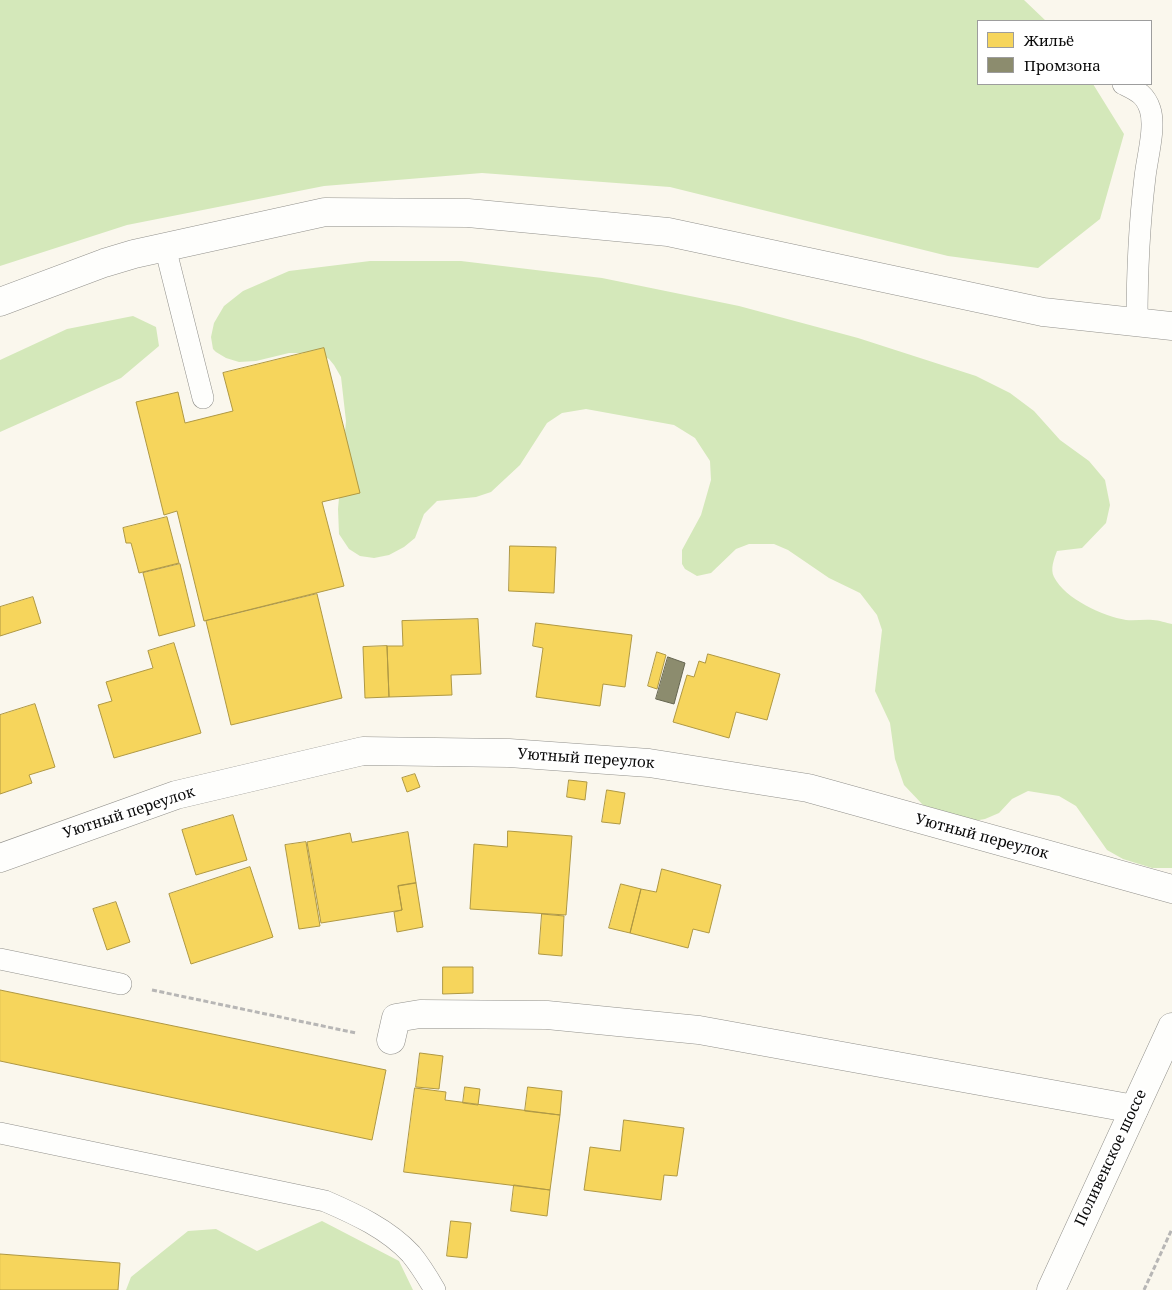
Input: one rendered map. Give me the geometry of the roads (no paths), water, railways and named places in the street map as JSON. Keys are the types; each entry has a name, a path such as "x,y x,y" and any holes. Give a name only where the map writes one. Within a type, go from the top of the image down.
{"street":[{"path":"0,302 104,263 134,254 325,212 468,214 668,232 1044,312 1172,326"},
{"name":"Уютный переулок","path":"0,858 176,795 363,751 508,753 650,763 808,788 1172,889"},
{"path":"391,1040 396,1018 420,1014 547,1015 699,1030 1134,1109"},
{"name":"Поливенское шоссе","path":"1051,1290 1172,1027"}],"lane":[{"path":"1126,85 1142,93 1150,110 1152,126 1145,177 1138,261 1137,323"},
{"path":"165,247 203,398"},
{"path":"0,959 121,984"},
{"path":"0,1133 325,1200 359,1216 411,1254 436,1290"}]}
